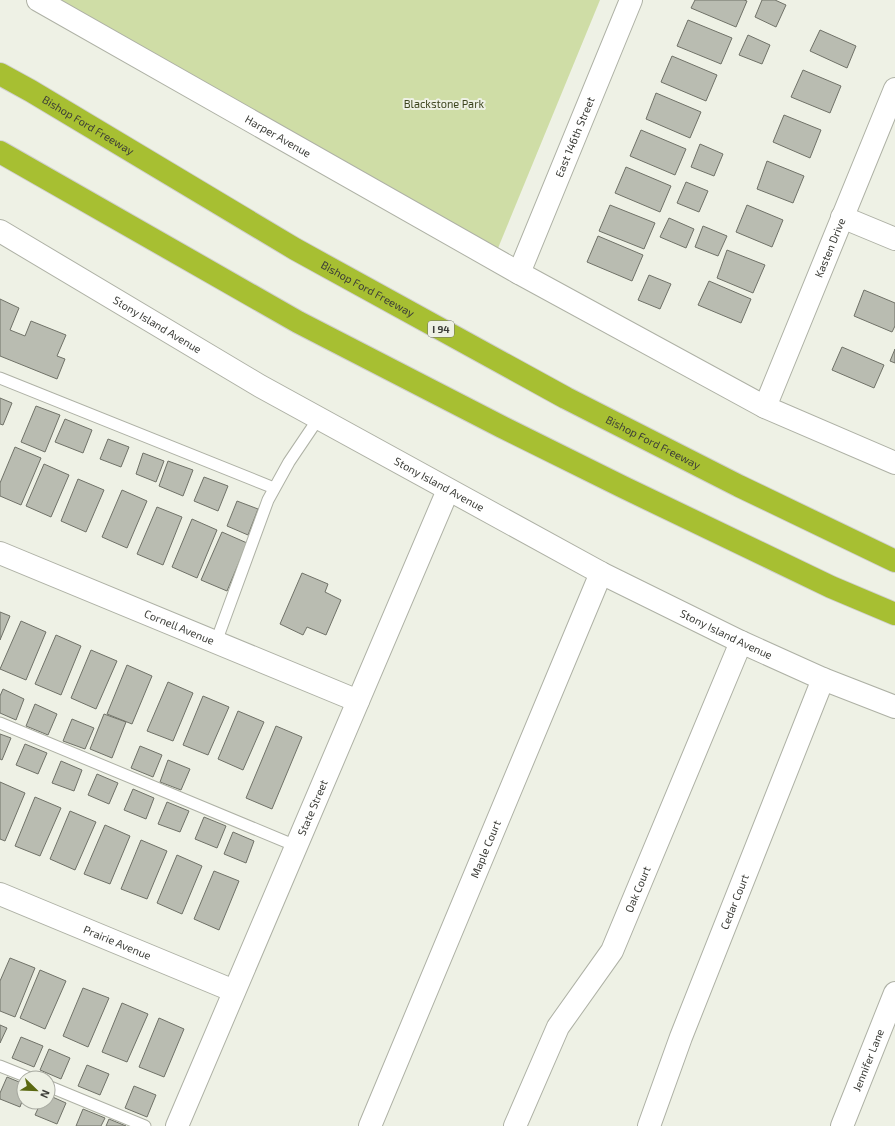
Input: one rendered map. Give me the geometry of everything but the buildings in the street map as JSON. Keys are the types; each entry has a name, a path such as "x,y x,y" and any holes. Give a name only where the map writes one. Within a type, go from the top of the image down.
{"highway":[{"name":"Bishop Ford Freeway","path":"0,74 295,249 559,394 739,486 895,561"},
{"path":"0,152 305,326 623,488 831,587 895,614"}],"street":[{"name":"Harper Avenue","path":"38,0 518,273"},
{"name":"East 146th Street","path":"518,273 631,0"},
{"name":"Kasten Drive","path":"765,407 895,89"},
{"path":"842,217 895,239"},
{"name":"Stony Island Avenue","path":"0,232 318,419 601,573 741,642 823,679 895,706"},
{"path":"518,273 765,407 895,463"},
{"name":"State Street","path":"177,1126 448,490"},
{"name":"Cornell Avenue","path":"0,554 358,701"},
{"name":"Maple Court","path":"370,1126 601,573"},
{"name":"Oak Court","path":"515,1126 558,1026 612,951 741,642"},
{"name":"Cedar Court","path":"649,1126 684,1029 823,679"},
{"name":"Prairie Avenue","path":"0,894 234,991"},
{"name":"Jennifer Lane","path":"842,1126 895,993"}],"lane":[{"path":"0,378 274,488"},
{"path":"216,642 268,500 289,462 318,419"},
{"path":"0,723 296,846"},
{"path":"0,1066 16,1072"},
{"path":"56,1089 145,1126"}],"green space":[{"name":"Blackstone Park","path":"57,0 600,0 496,253"}]}
